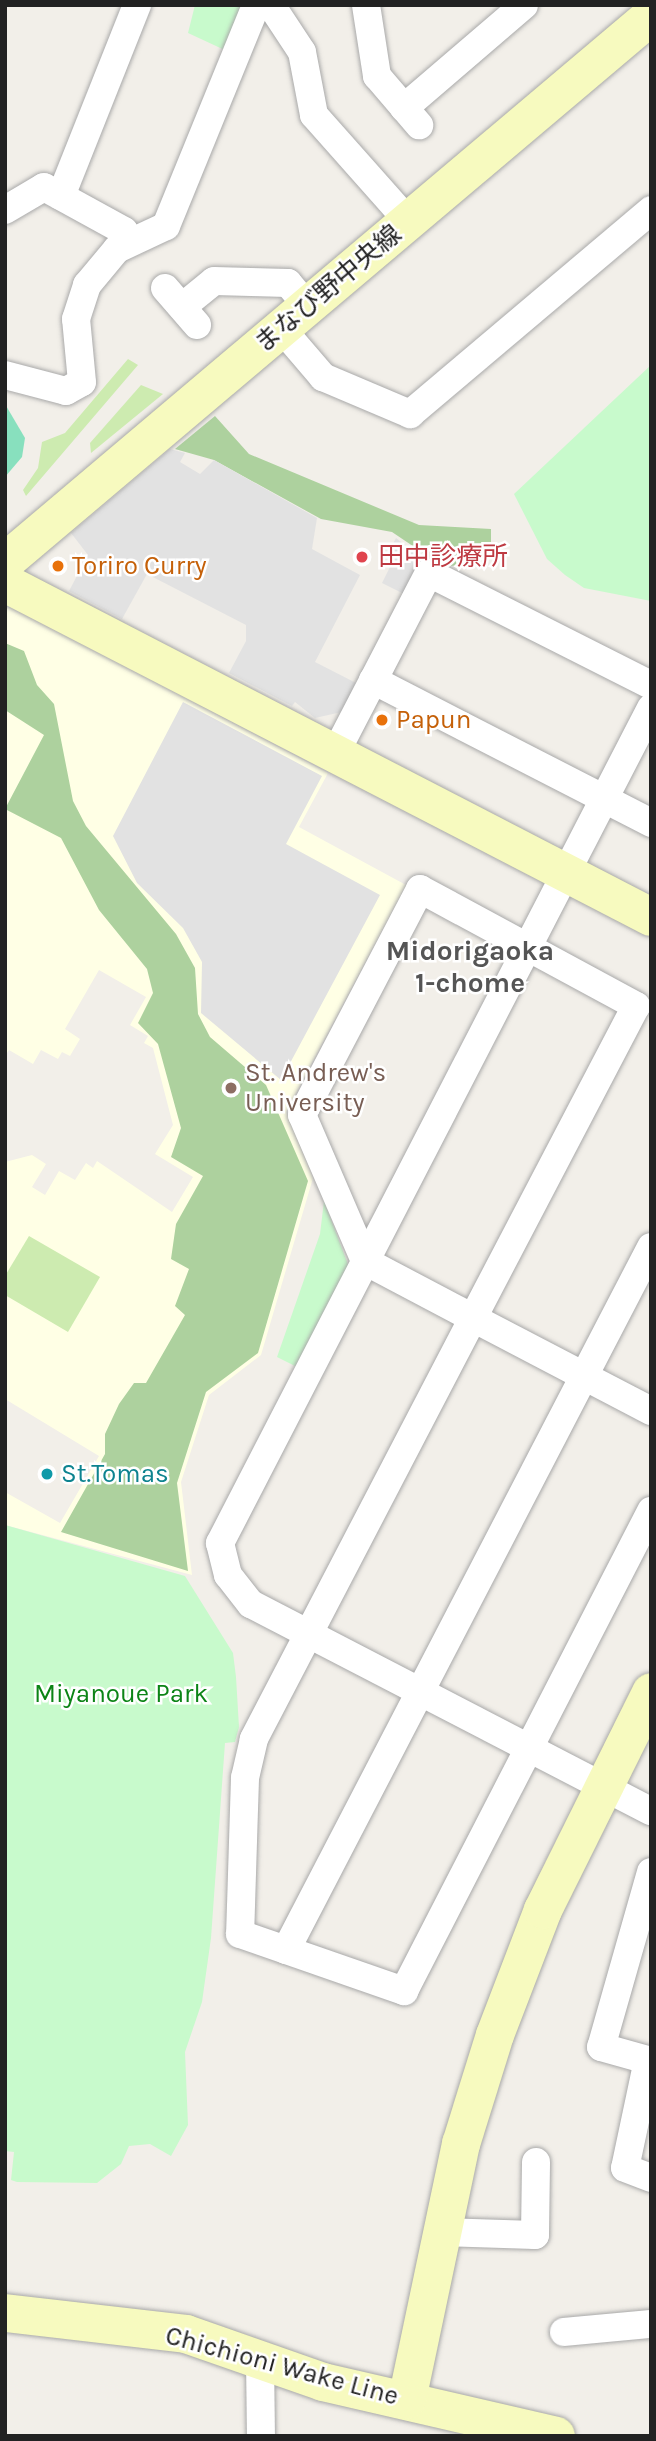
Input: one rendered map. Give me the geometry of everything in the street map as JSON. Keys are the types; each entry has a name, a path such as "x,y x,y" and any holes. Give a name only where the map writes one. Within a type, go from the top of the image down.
{"street":[{"path":"61,197 137,5"},
{"path":"5,375 76,390 84,361 76,319 80,303 96,270 128,240 166,226 256,5"},
{"path":"271,5 302,52 314,115 408,221"},
{"path":"366,5 377,76 412,116 524,5"},
{"name":"まなび野中央線","path":"5,562 651,16"},
{"path":"5,210 44,187 124,231 128,240"},
{"path":"181,307 214,281 288,283 294,317 323,377 410,414 651,210"},
{"path":"335,754 429,573 651,685"},
{"path":"5,583 651,917"},
{"path":"373,680 651,823"},
{"path":"651,708 220,1543 237,1590 308,1635 651,1811"},
{"path":"651,1411 473,1318 365,1261 302,1115 420,889 643,1010 473,1318 254,1739 245,1778 240,1934 404,1991 651,1511"},
{"path":"286,1950 651,1247"},
{"path":"407,2400 441,2232 495,2035 543,1910 602,1786 651,1692"},
{"path":"651,1872 601,2047 650,2061 625,2168 651,2178"},
{"path":"441,2232 535,2246 536,2162"},
{"name":"Chichioni Wake Line","path":"5,2313 186,2334 323,2382 556,2436"},
{"path":"564,2332 651,2324"},
{"path":"260,2358 261,2436"}],"shaded area":[{"path":"170,449 185,453 180,462 200,474 214,460 317,518 312,549 360,575 315,662 360,685 346,711 315,718 295,702 292,706 229,673 246,641 246,625 147,574 122,619 69,591 88,555 71,533"},
{"path":"396,538 424,560 406,595 382,583 395,557 388,553"},
{"name":"St. Andrew's University","path":"6,603 328,773 299,827 406,885 286,1112 313,1178 261,1355 209,1395 181,1482 192,1575 5,1525 5,1492 60,1523 99,1456 5,1399 5,1162 32,1155 46,1164 32,1187 45,1195 59,1171 75,1180 86,1163 93,1168 97,1161 172,1212 193,1177 155,1154 173,1125 153,1048 144,1043 148,1036 130,1025 146,997 99,970 65,1029 80,1039 70,1056 62,1052 58,1059 41,1050 33,1064 9,1050 5,1056"},
{"path":"183,702 322,776 286,844 380,895 281,1080 201,1013 202,962 183,928 137,883 113,836"}],"green space":[{"path":"195,5 246,5 229,52 188,33"},
{"path":"128,359 138,365 26,496 23,490 38,468 42,442 65,433"},
{"path":"651,365 651,601 584,588 565,575 547,559 514,494"},
{"path":"141,385 163,394 91,453 90,443"},
{"path":"5,404 25,438 22,457 5,477"},
{"path":"215,416 249,454 419,525 491,529 491,543 465,564 444,567 392,532 321,519 214,460 175,449"},
{"path":"5,643 24,651 37,685 54,704 73,801 86,826 176,934 195,968 198,1014 210,1037 266,1085 308,1181 258,1353 206,1392 177,1483 188,1571 61,1532 105,1454 105,1434 119,1404 134,1383 146,1383 185,1315 175,1306 189,1269 171,1259 176,1224 203,1176 171,1157 181,1128 158,1044 138,1023 153,993 147,969 99,910 61,838 5,809 44,735 5,710"},
{"path":"324,1201 349,1267 297,1367 277,1357 320,1234"},
{"path":"29,1236 100,1277 68,1332 5,1295 5,1276"},
{"name":"Miyanoue Park","path":"5,1525 185,1576 233,1653 239,1727 235,1742 225,1743 211,1938 202,2002 185,2052 188,2125 171,2156 150,2144 129,2146 121,2164 97,2183 11,2180 14,2152 5,2151"}],"place":[{"name":"田中診療所","path":"362,557"},
{"name":"Toriro Curry","path":"58,566"},
{"name":"Papun","path":"382,720"},
{"name":"St. Andrew's University","path":"231,1088"},
{"name":"St.Tomas","path":"47,1474"}],"district":[{"name":"Midorigaoka 1-chome","path":"470,967"}]}
